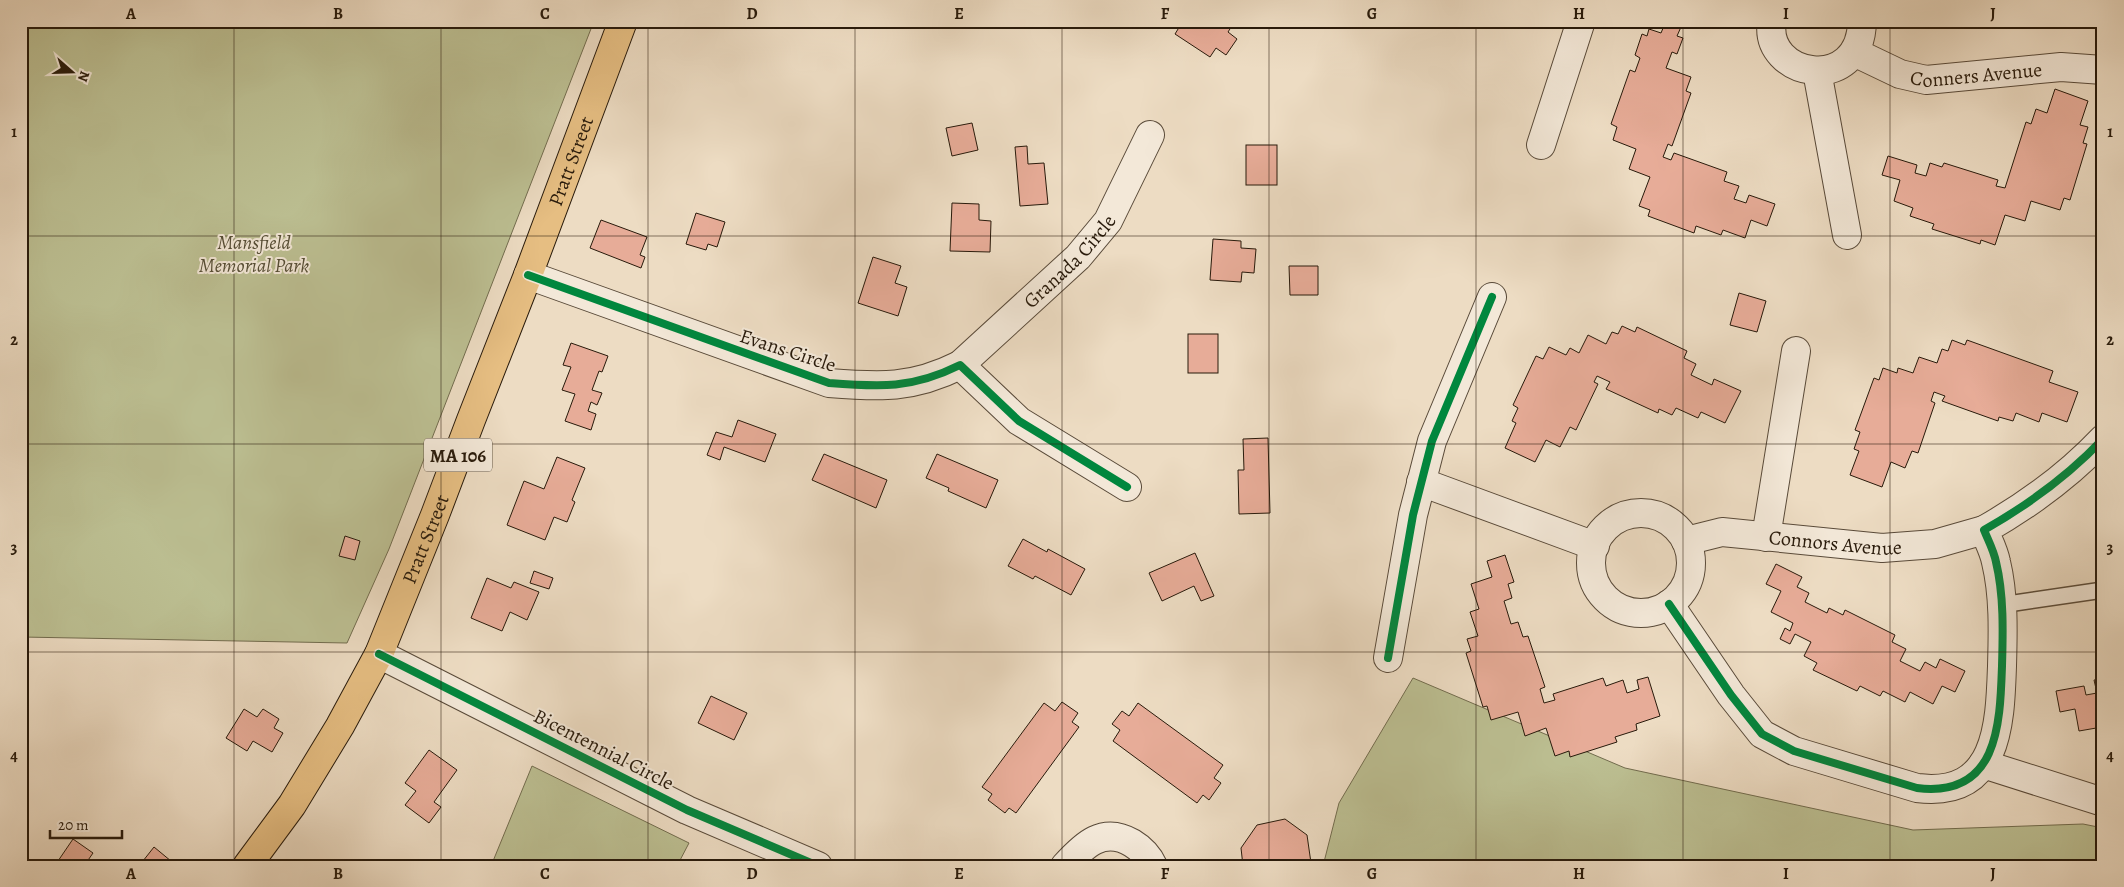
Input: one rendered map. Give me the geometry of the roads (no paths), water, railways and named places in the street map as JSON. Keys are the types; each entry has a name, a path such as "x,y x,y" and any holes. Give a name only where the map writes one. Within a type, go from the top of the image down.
{"main road":[{"name":"Pratt Street","path":"247,866 292,805 340,726 379,654 426,540 623,21"}],"street":[{"path":"1541,145 1581,21"},
{"path":"1772,21 1773,39 1780,52 1790,62 1803,69 1817,72 1837,66 1854,52 1861,32 1862,21"},
{"name":"Conners Avenue","path":"1854,52 1900,74 1926,80 2061,67 2103,70"},
{"path":"1817,72 1847,235"},
{"name":"Granada Circle","path":"960,366 1078,257 1108,221 1150,135"},
{"name":"Evans Circle","path":"528,275 828,383 874,387 901,384 936,377 960,366"},
{"path":"1388,658 1413,515 1432,441 1492,297"},
{"path":"1766,537 1796,351"},
{"path":"960,366 1019,421 1127,487"},
{"name":"Connors Avenue","path":"1686,541 1722,532 1882,548 1935,544 1984,530 2019,510 2081,462 2096,446"},
{"path":"1421,482 1595,546"},
{"path":"1647,513 1663,518 1677,527 1686,541 1691,569 1687,583 1679,595 1669,604 1643,613 1629,611 1611,602 1598,586 1593,574 1592,560 1595,546 1602,532 1615,520 1630,514 1647,513"},
{"path":"1669,604 1748,718 1762,734 1776,743 1821,760 1922,789 1937,790 1960,783 1970,777 1983,764 1993,746 1999,719 2002,638 2001,605 1996,562 1984,530"},
{"name":"Bicentennial Circle","path":"379,654 687,810 818,866"},
{"path":"1983,764 2103,802"},
{"path":"1065,866 1080,850 1096,840 1109,836 1119,837 1141,849 1153,866"}],"lane":[{"path":"2001,605 2103,590"}],"park label":[{"name":"Mansfield Memorial Park","path":"254,254"}]}
